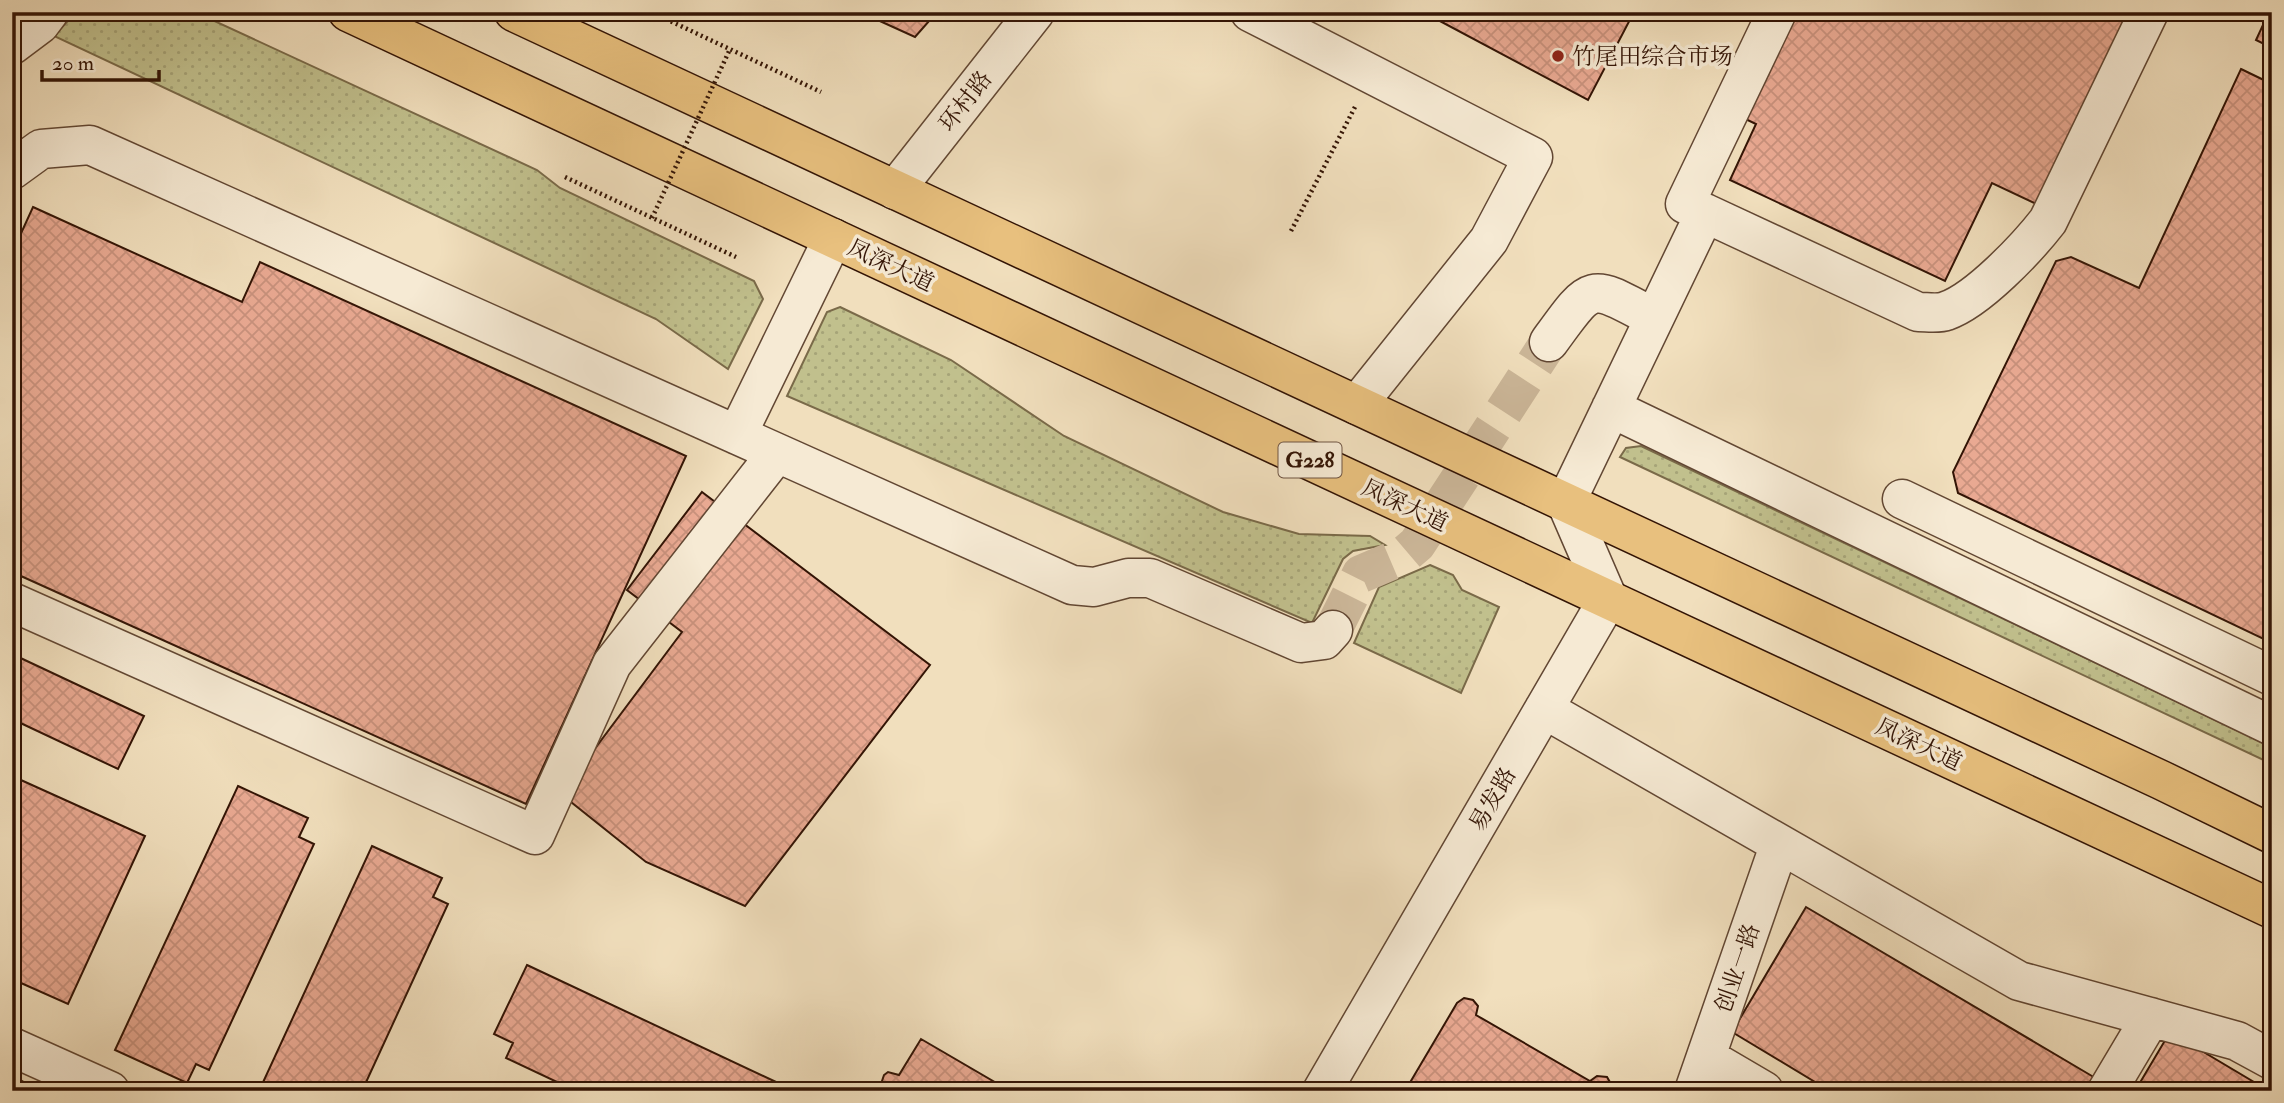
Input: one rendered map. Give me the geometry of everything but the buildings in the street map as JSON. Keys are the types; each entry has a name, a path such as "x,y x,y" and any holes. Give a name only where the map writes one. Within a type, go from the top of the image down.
{"highway":[{"name":"凤深大道","path":"348,12 2272,909"},
{"path":"514,12 2272,834"}],"street":[{"path":"12,45 40,24 49,12"},
{"name":"环村路","path":"895,190 1035,12"},
{"path":"1250,12 1533,157 1489,240 1357,405"},
{"path":"1777,12 1685,204 1918,312 1942,313 1964,304 2031,243 2048,220 2149,12"},
{"path":"12,170 41,149 90,145 1072,585 1094,587 1128,578 1150,578 1301,643 1324,640 1333,630"},
{"path":"1608,599 1566,502 1705,213"},
{"path":"737,435 833,238"},
{"path":"1549,342 1578,301 1594,293 1612,295 1654,318"},
{"path":"1611,408 2272,726"},
{"path":"12,602 534,835 612,664 777,453"},
{"path":"1902,499 2272,676"},
{"name":"易发路","path":"1321,1091 1608,599"},
{"path":"1544,709 1779,846 2019,981 2237,1041 2272,1060"},
{"name":"创业一路","path":"1700,1074 1779,846"},
{"path":"2108,1091 2151,1017"},
{"path":"12,1047 66,1082 110,1091"},
{"path":"1700,1074 1764,1091"}],"path":[{"path":"651,12 821,92"},
{"path":"652,218 730,49"},
{"path":"1291,231 1372,75"},
{"path":"565,177 736,257"}],"shaded area":[{"path":"76,12 195,12 537,170 560,188 754,281 763,299 728,369 656,319 54,36"},
{"path":"840,307 951,360 1064,436 1223,512 1299,534 1370,536 1385,545 1353,551 1343,559 1312,623 787,396 827,312"},
{"path":"1641,446 2272,747 2272,764 1620,457 1626,448"},
{"path":"1430,565 1453,575 1462,590 1499,607 1461,693 1354,643 1379,587"}],"tunnel":[{"path":"1333,630 1361,574 1403,556 1417,544 1549,342"}],"place":[{"name":"竹尾田综合市场","path":"1558,56"}]}
